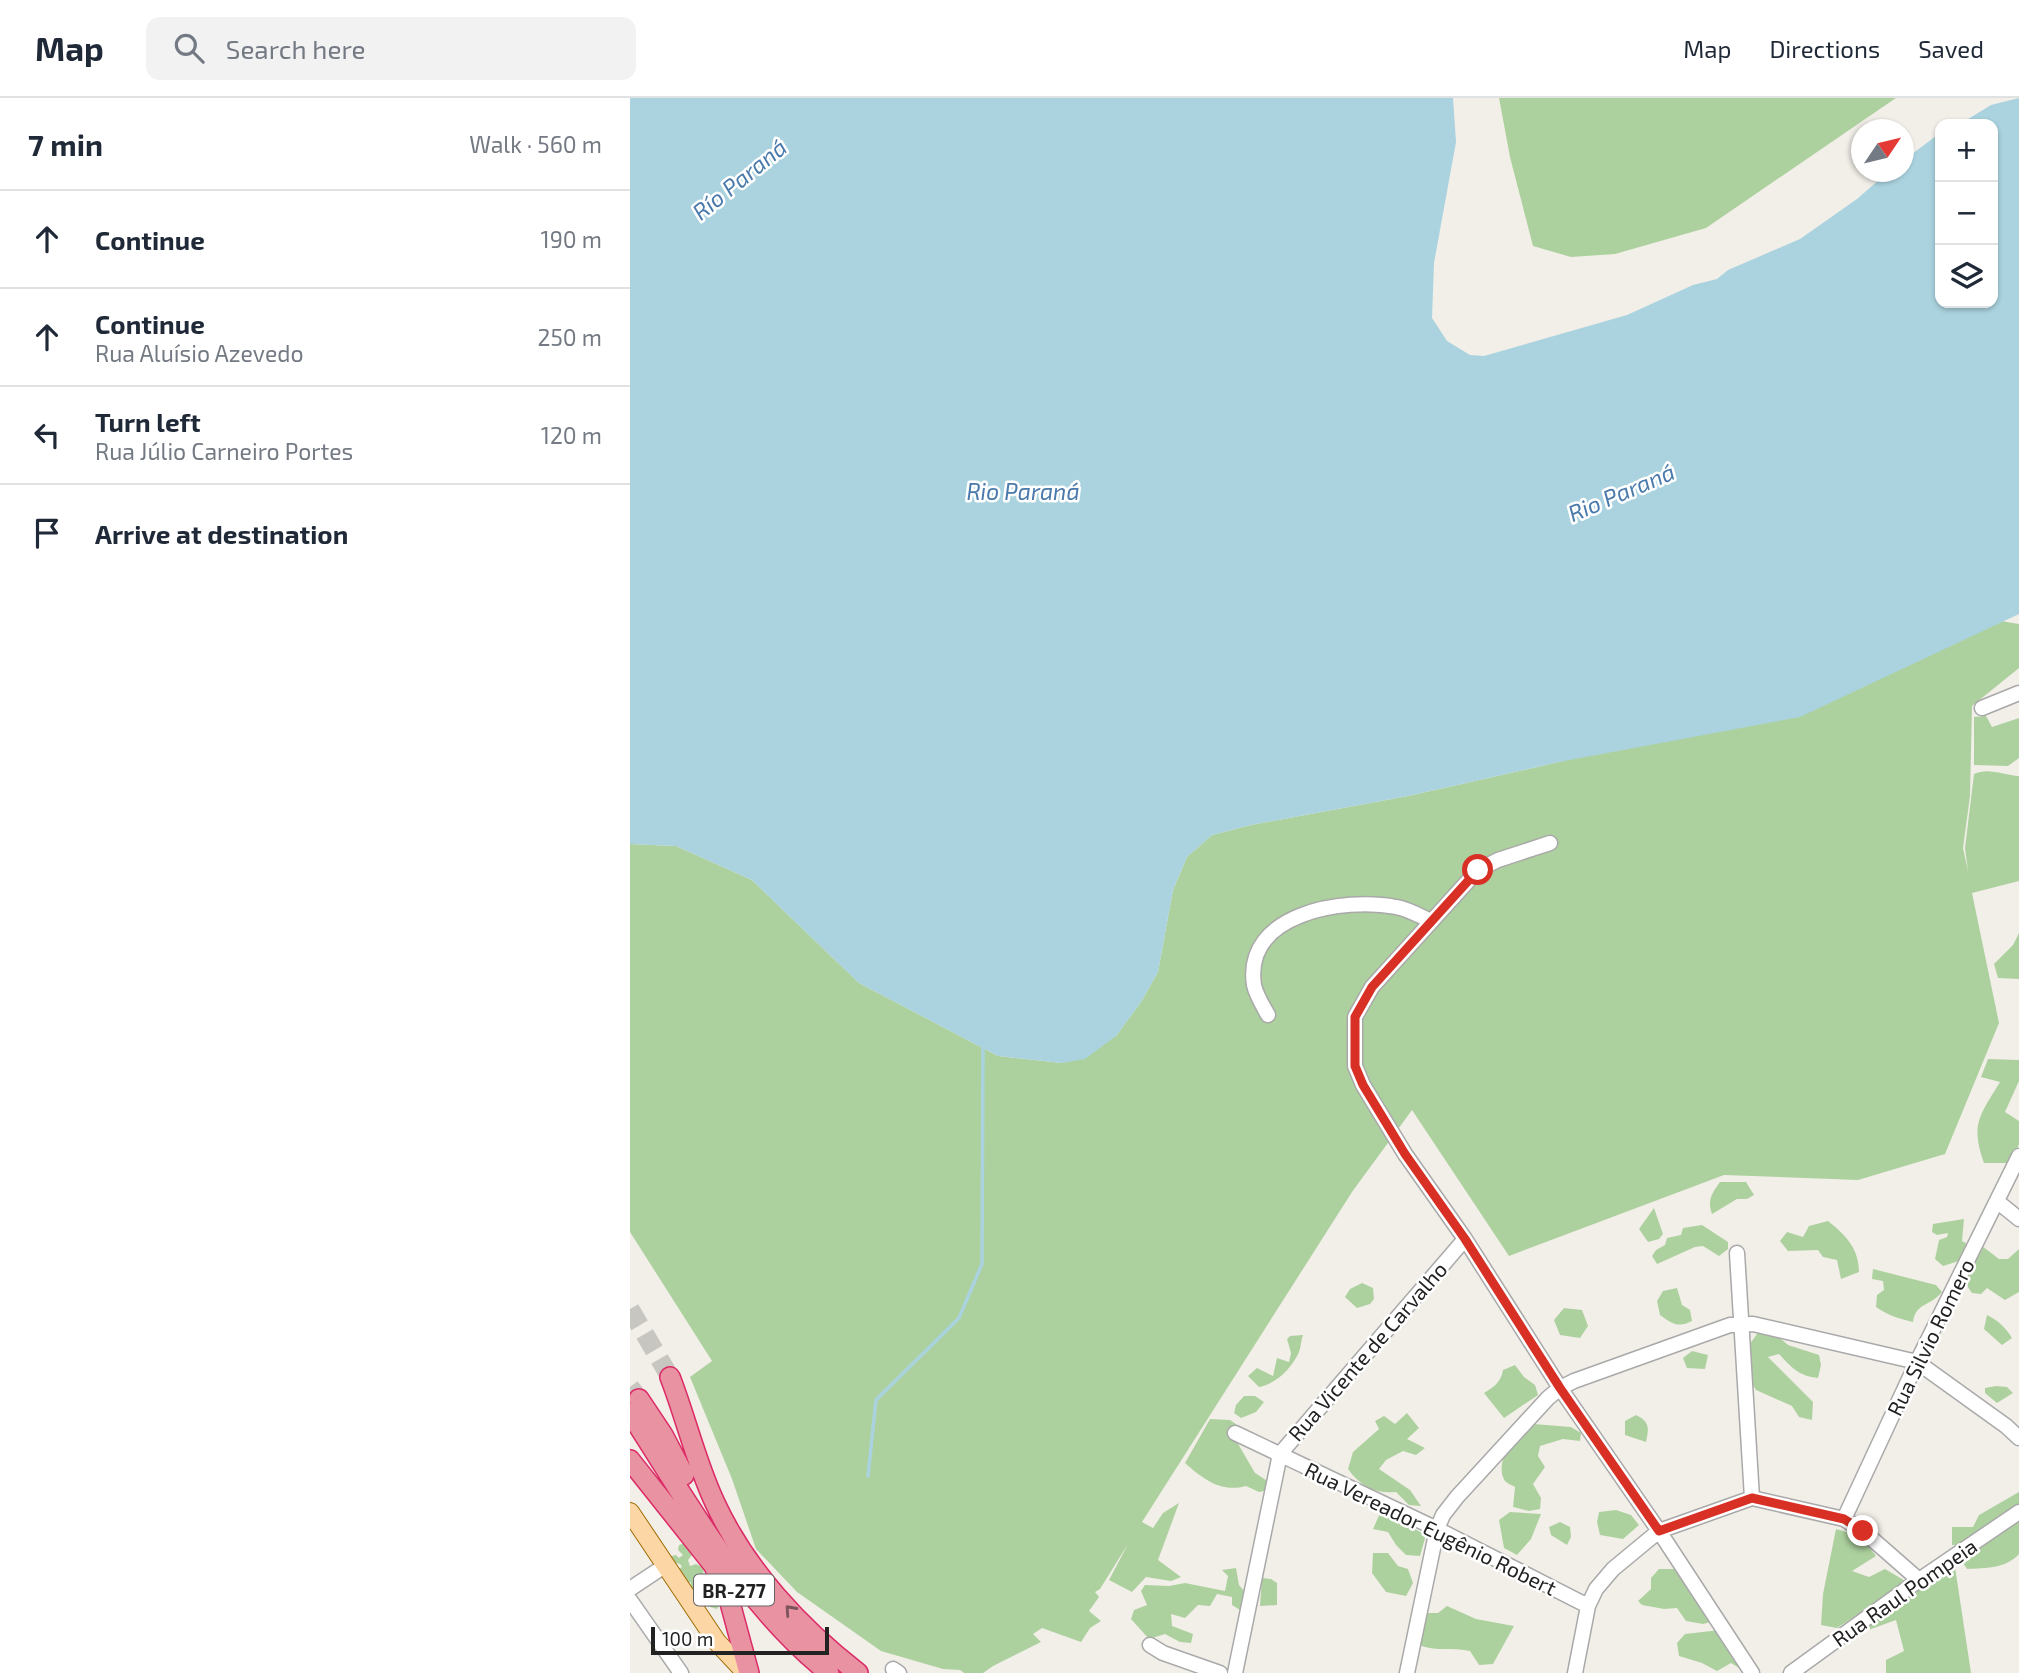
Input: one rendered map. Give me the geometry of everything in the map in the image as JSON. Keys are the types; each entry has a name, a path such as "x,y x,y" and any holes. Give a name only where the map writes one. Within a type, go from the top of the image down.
{"highway":[{"path":"670,1377 714,1502 735,1541 758,1574 801,1622 858,1673"},
{"path":"634,1406 646,1438 716,1558 748,1673"},
{"path":"646,1438 673,1427 682,1410"},
{"name":"BR-277","path":"630,1460 771,1618 829,1673"},
{"path":"630,1482 663,1500"},
{"name":"BR-277","path":"716,1558 750,1611 812,1673"}],"main road":[{"path":"630,1512 717,1642 748,1673"}],"street":[{"path":"1982,708 2019,693"},
{"path":"1550,843 1498,860 1478,870 1372,987 1355,1017 1355,1066 1363,1085 1405,1154 1465,1239 1560,1388 1659,1531 1752,1673"},
{"path":"1268,1015 1254,987 1254,966 1260,946 1273,930 1298,917 1355,904 1397,907 1432,920"},
{"name":"Rua Silvio Romero","path":"1844,1519 1916,1362 2019,1156"},
{"path":"1998,1202 2019,1219"},
{"name":"Rua Vicente de Carvalho","path":"1235,1673 1280,1454 1465,1239"},
{"path":"1737,1253 1752,1498"},
{"path":"1407,1673 1437,1529 1443,1515 1560,1388 1574,1381 1740,1323 1754,1324 1916,1362 2019,1438"},
{"name":"Rua Vereador Eugênio Robert","path":"1235,1433 1437,1529 1588,1606"},
{"path":"1575,1673 1588,1606 1596,1589 1613,1569 1659,1531 1752,1498 1844,1519 1863,1531 1919,1580"},
{"name":"Rua Raul Pompeia","path":"1791,1673 1919,1580 2019,1513"},
{"path":"630,1589 666,1565"},
{"path":"630,1600 681,1673"},
{"path":"1150,1646 1220,1673"}],"green space":[{"path":"1499,98 1896,98 1865,119 1851,119 1851,129 1706,228 1615,254 1571,257 1533,246 1510,157"},
{"path":"2001,621 2019,624 2019,668 1972,706 1970,796 1963,848 1968,871 1965,848 1974,774 1990,771 2019,776 2019,881 1972,893 1999,1023 1945,1154 1858,1180 1724,1175 1509,1256 1412,1110 1352,1192 1142,1522 1153,1528 1163,1513 1179,1503 1158,1560 1181,1577 1171,1581 1146,1577 1132,1592 1109,1580 1128,1544 1100,1589 1095,1592 1099,1597 1089,1611 1101,1621 1090,1628 1081,1642 1042,1628 1033,1634 1041,1642 983,1673 964,1673 881,1651 797,1592 756,1549 732,1479 690,1377 712,1361 630,1232 630,844 676,846 752,880 859,983 998,1056 1062,1063 1116,1036 1141,1002 1158,972 1173,890 1187,857 1212,835 1251,825 1408,796 1559,762"},
{"path":"1986,716 1992,727 2019,718 2019,758 2008,766 1974,765 1974,717"},
{"path":"2019,933 2019,979 1998,978 1994,964 2013,945"},
{"path":"1988,1059 2019,1060 2019,1081 2005,1112 2019,1121 2019,1144 2011,1163 1984,1163 1980,1150 1979,1120 2000,1082 1981,1077"},
{"path":"1720,1182 1746,1182 1754,1195 1747,1199 1737,1199 1712,1214 1711,1197"},
{"path":"1654,1208 1663,1234 1659,1239 1648,1242 1639,1229"},
{"path":"1964,1219 1962,1241 1966,1243 1962,1260 1943,1266 1935,1259 1939,1240 1947,1237 1948,1233 1937,1235 1932,1232 1933,1224"},
{"path":"1828,1221 1854,1249 1859,1272 1841,1279 1837,1260 1823,1257 1818,1250 1788,1251 1780,1241 1787,1232 1803,1237 1809,1226"},
{"path":"1702,1225 1728,1242 1728,1249 1719,1256 1703,1246 1695,1247 1657,1264 1652,1256 1665,1245 1667,1238 1681,1235 1683,1228"},
{"path":"1982,1246 1999,1259 2008,1259 2019,1249 2019,1292 2005,1300 1987,1288 1981,1294 1972,1293 1961,1277"},
{"path":"1873,1269 1936,1285 1942,1292 1917,1311 1913,1322 1898,1318 1876,1307 1877,1295 1884,1290 1883,1281 1872,1279"},
{"path":"1362,1283 1373,1288 1374,1299 1370,1304 1357,1308 1345,1297 1350,1289"},
{"path":"1677,1288 1682,1305 1690,1310 1692,1321 1679,1325 1660,1315 1657,1301 1663,1291"},
{"path":"1564,1308 1582,1310 1588,1326 1580,1338 1560,1335 1554,1320"},
{"path":"1987,1315 2001,1325 2012,1338 2002,1345 1984,1329"},
{"path":"1762,1327 1773,1332 1788,1345 1819,1355 1821,1365 1818,1378 1796,1370 1779,1354 1768,1357 1813,1402 1812,1420 1799,1417 1792,1406 1756,1390 1744,1371 1747,1348"},
{"path":"1303,1335 1296,1358 1277,1379 1259,1387 1248,1376 1257,1368 1273,1376 1277,1358 1289,1362 1291,1353 1287,1339 1290,1336"},
{"path":"1692,1351 1708,1355 1705,1369 1687,1368 1683,1358"},
{"path":"1515,1365 1524,1377 1535,1385 1538,1395 1504,1418 1484,1393 1501,1378 1503,1370"},
{"path":"2007,1387 2013,1393 1997,1403 1985,1393 1985,1388"},
{"path":"1244,1396 1255,1396 1264,1402 1256,1412 1241,1418 1234,1413 1236,1405"},
{"path":"1407,1413 1419,1428 1407,1439 1425,1448 1416,1455 1403,1451 1386,1460 1379,1469 1410,1490 1421,1506 1409,1505 1396,1492 1381,1492 1369,1488 1348,1469 1353,1452 1379,1429 1375,1421 1384,1416 1395,1424"},
{"path":"1636,1415 1644,1420 1647,1426 1646,1442 1625,1435 1625,1421"},
{"path":"1210,1419 1230,1420 1243,1429 1237,1442 1255,1473 1269,1482 1269,1490 1259,1492 1246,1486 1220,1486 1185,1463"},
{"path":"1522,1423 1571,1427 1581,1433 1580,1441 1563,1439 1540,1446 1538,1456 1545,1467 1533,1484 1541,1498 1540,1509 1529,1511 1513,1507 1515,1487 1505,1481 1502,1474 1506,1451"},
{"path":"2019,1492 2019,1554 2008,1563 1967,1569 1961,1560 1969,1541 1962,1545 1952,1545 1952,1527 1973,1527 1979,1515"},
{"path":"1616,1510 1631,1515 1639,1525 1623,1539 1600,1535 1597,1522 1599,1512"},
{"path":"1381,1511 1426,1535 1420,1556 1406,1555 1388,1532 1373,1529"},
{"path":"1510,1512 1541,1514 1531,1539 1517,1555 1504,1548 1499,1520"},
{"path":"1560,1522 1570,1527 1571,1537 1567,1545 1551,1535 1549,1527"},
{"path":"1836,1529 1861,1536 1876,1556 1852,1571 1869,1577 1885,1569 1907,1582 1837,1628 1821,1625 1823,1594"},
{"path":"685,1543 692,1555 688,1560 690,1566 696,1564 704,1568 703,1575 709,1589 713,1588 717,1593 721,1603 717,1609 700,1604 690,1589 691,1582 686,1584 678,1569 682,1567 680,1564 668,1557 676,1555 679,1558 683,1555 678,1550 679,1545"},
{"path":"1373,1553 1388,1553 1398,1566 1408,1569 1413,1583 1406,1596 1386,1592 1372,1573"},
{"path":"1955,1567 1971,1673 1886,1673 1886,1660 1904,1651 1896,1620 1860,1633 1853,1629"},
{"path":"1236,1568 1239,1585 1245,1592 1248,1603 1240,1610 1232,1605 1232,1597 1217,1594 1210,1606 1198,1605 1185,1618 1171,1614 1172,1626 1193,1634 1191,1643 1180,1642 1165,1634 1149,1639 1131,1619 1134,1610 1147,1605 1141,1591 1145,1585 1169,1586 1185,1583 1225,1591 1228,1576 1222,1570"},
{"path":"1659,1569 1676,1569 1685,1575 1715,1621 1703,1624 1686,1621 1677,1608 1664,1609 1642,1605 1638,1601 1651,1589 1651,1578"},
{"path":"1262,1578 1277,1583 1277,1605 1260,1606"},
{"path":"1447,1606 1476,1619 1514,1626 1493,1664 1479,1665 1470,1651 1419,1645 1424,1613 1438,1613"},
{"path":"1720,1630 1744,1671 1731,1663 1717,1671 1679,1656 1677,1643 1685,1634"}],"water":[{"name":"Rio Paraná","path":"630,98 1453,98 1456,142 1434,263 1432,318 1447,341 1470,355 1484,356 1627,315 1693,285 1717,279 1728,270 1800,239 1877,182 1914,182 1914,152 1935,137 1935,308 1998,308 1998,119 1968,119 1991,105 2019,98 2019,614 1800,717 1559,762 1408,796 1251,825 1212,835 1187,857 1173,890 1158,972 1141,1002 1116,1036 1085,1059 1062,1063 998,1056 859,983 752,880 676,846 630,844"}],"waterway":[{"path":"868,1476 876,1400 959,1318 982,1264 983,1045"}],"tunnel":[{"path":"630,1309 670,1377"},
{"path":"630,1387 639,1399"}],"route":[{"path":"1478,870 1404,950 1372,987 1361,1005 1355,1017 1354,1045 1355,1066 1363,1085 1405,1154 1465,1239 1560,1388 1659,1531 1752,1498 1844,1519 1863,1531"}],"water label":[{"name":"Río Paraná","path":"739,179"}]}
